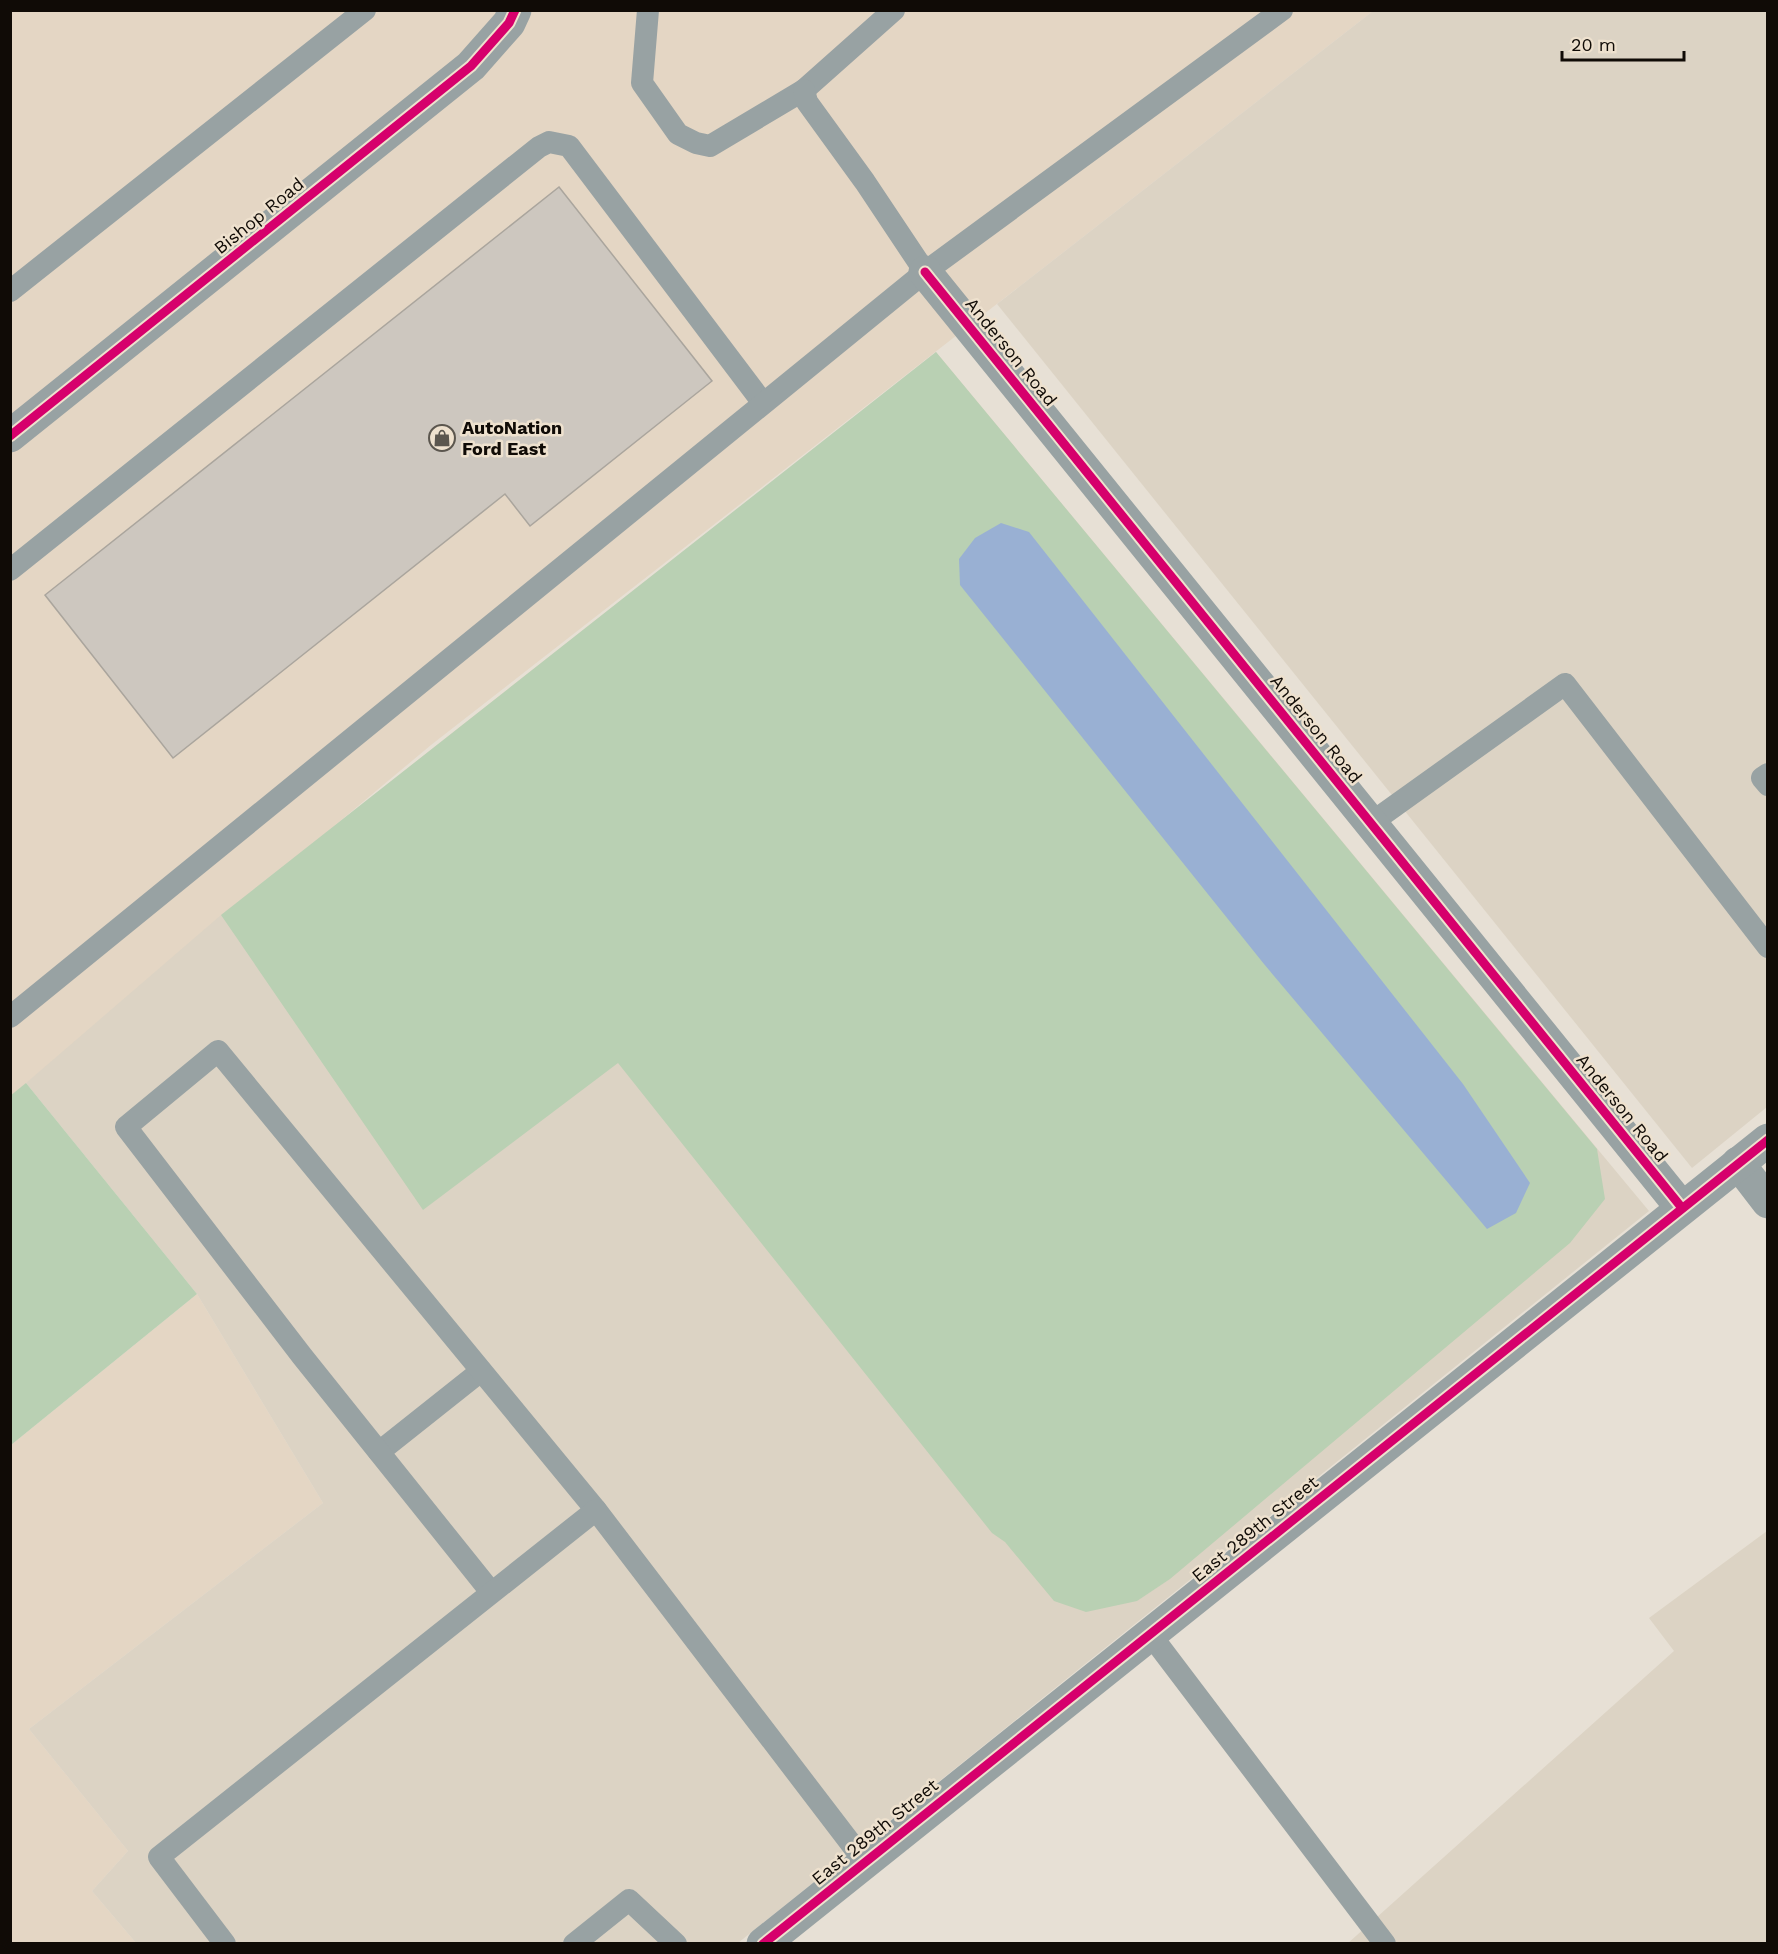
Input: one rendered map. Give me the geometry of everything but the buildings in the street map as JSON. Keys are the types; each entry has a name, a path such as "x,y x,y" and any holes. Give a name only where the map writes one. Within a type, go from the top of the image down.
{"street":[{"name":"Bishop Road","path":"10,436 471,66 509,23 515,10"},
{"name":"Anderson Road","path":"925,272 1682,1208"},
{"name":"East 289th Street","path":"763,1944 1767,1140"},
{"path":"1738,1163 1767,1202"}],"lane":[{"path":"10,291 365,10"},
{"path":"648,10 642,82 678,134 710,147 804,90 894,10"},
{"path":"10,1017 925,272 1282,10"},
{"path":"804,90 807,102 865,182 925,272"},
{"path":"10,570 529,154 549,142 568,146 763,403"},
{"path":"1371,823 1565,684 1767,947"},
{"path":"1767,774 1762,778 1767,785"},
{"path":"491,1592 302,1356 126,1127 218,1051 596,1510 865,1862"},
{"path":"379,1452 481,1371"},
{"path":"225,1944 159,1857 596,1510"},
{"path":"1150,1634 1385,1944"},
{"path":"574,1944 629,1900 676,1944"}],"shaded area":[{"path":"11,11 1373,11 431,745 11,1096"},
{"path":"1373,11 1767,11 1767,1107 1692,1168 997,304"},
{"path":"936,352 1649,1211 738,1943 136,1943 92,1891 128,1851 29,1729 323,1503 197,1294 26,1083 221,915"},
{"path":"197,1294 323,1503 29,1729 128,1851 92,1891 136,1943 11,1944 11,1445"},
{"path":"1767,1531 1767,1943 1347,1944 1674,1651 1649,1618"}],"green space":[{"path":"936,352 1597,1149 1605,1199 1570,1243 1170,1579 1137,1601 1086,1612 1054,1601 1005,1542 992,1533 618,1063 423,1210 221,915"},
{"path":"26,1083 197,1294 11,1445 10,1096"}],"water":[{"path":"1001,523 1029,532 1463,1084 1530,1183 1516,1213 1487,1229 1264,964 960,585 959,559 975,538"}],"cycle path":[{"path":"10,436 471,66 509,23 515,10"},
{"path":"925,272 1682,1208"},
{"path":"763,1944 1768,1140"}],"place":[{"name":"AutoNation Ford East","path":"442,438"}]}
